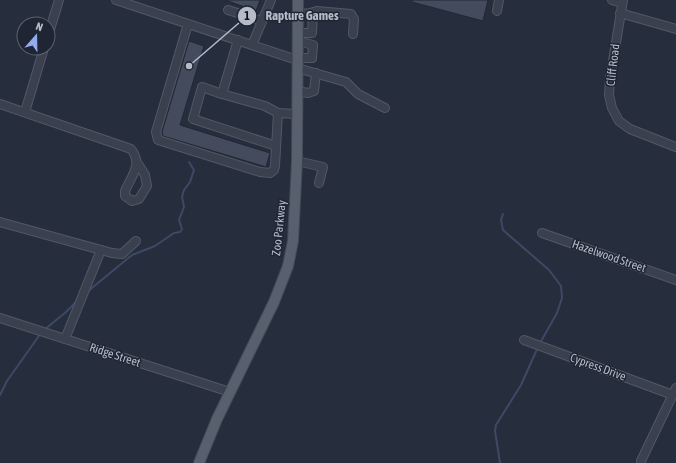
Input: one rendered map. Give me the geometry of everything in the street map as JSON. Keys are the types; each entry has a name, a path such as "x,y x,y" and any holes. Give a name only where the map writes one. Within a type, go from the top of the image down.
{"main road":[{"name":"Zoo Parkway","path":"200,463 230,392 274,302 288,266 293,241 297,162 296,114 298,0"}],"street":[{"path":"54,16 59,0"},
{"path":"116,0 238,40 297,62 316,72 346,82 358,94 385,108"},
{"path":"252,45 271,0"},
{"path":"497,11 499,0"},
{"path":"612,0 623,2"},
{"name":"Cliff Road","path":"623,2 620,13 609,95 612,108 619,121 626,126 646,136 676,147"},
{"path":"228,10 262,21"},
{"path":"298,13 310,13 317,11 351,14 354,19 352,34"},
{"path":"298,37 312,33 312,14 310,13"},
{"path":"620,13 676,30"},
{"path":"188,24 156,132 158,140 265,173 274,170 278,113"},
{"path":"297,62 312,58 313,45 298,37"},
{"path":"222,94 238,40"},
{"path":"25,112 42,56"},
{"path":"297,91 308,93 314,91 316,72"},
{"path":"276,146 193,119 202,87 265,106 278,113 296,114"},
{"path":"0,104 131,149 137,156 138,164"},
{"path":"297,162 323,168 319,183"},
{"path":"0,222 102,250 122,254 136,241"},
{"name":"Hazelwood Street","path":"542,233 676,280"},
{"path":"65,339 102,250"},
{"name":"Ridge Street","path":"0,318 230,392"},
{"name":"Cypress Drive","path":"524,340 674,391"},
{"path":"641,460 674,391"}],"building":[{"path":"225,0 260,0 256,11"},
{"path":"412,0 488,0 483,21 412,2"},
{"path":"189,41 204,46 180,125 270,153 266,167 163,136 162,132"}],"waterway":[{"path":"87,292 132,255 155,246 174,233 180,232 182,229 179,220 184,207 182,197 184,190 190,182 194,170 189,162"},
{"path":"503,214 501,220 503,230 549,270 561,286 562,298 557,313 540,343"},
{"path":"44,330 78,300"},
{"path":"0,395 7,381 41,333"},
{"path":"500,463 495,431 496,425 521,385 538,347"}],"place":[{"name":"Rapture Games","path":"189,66"}]}
